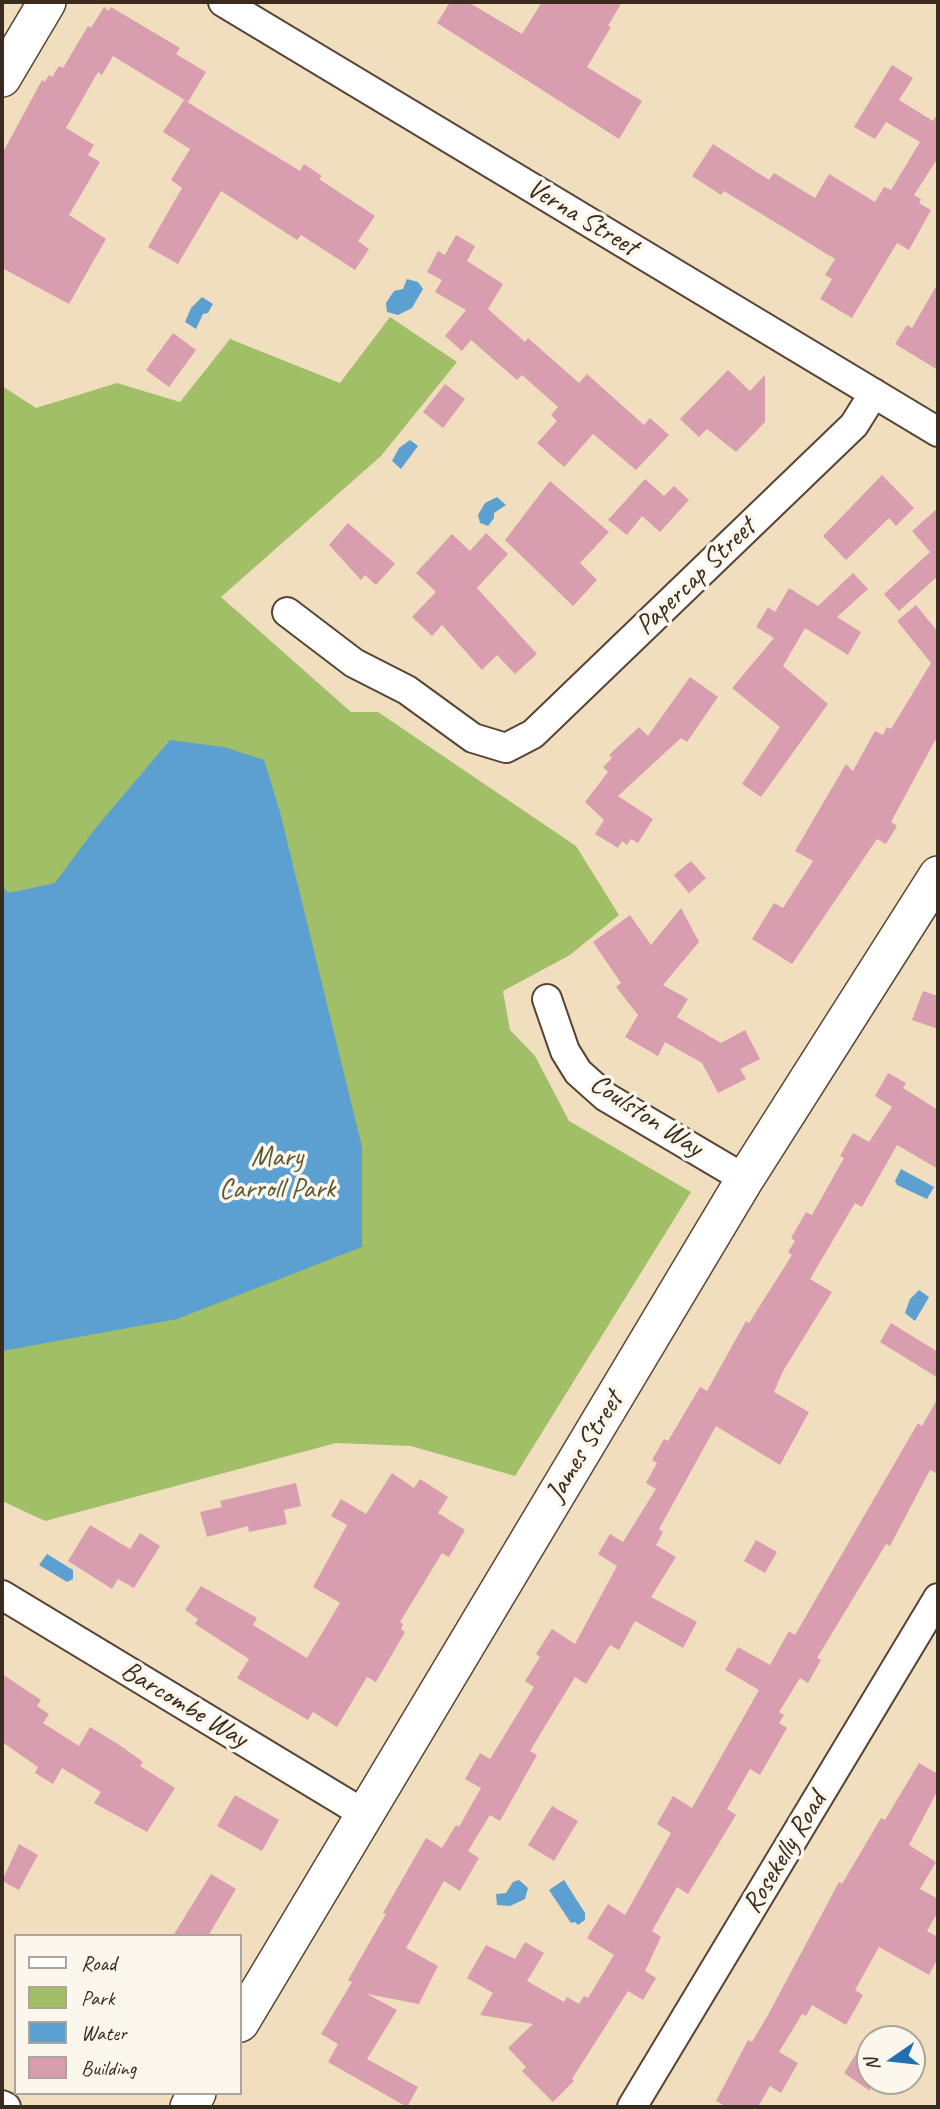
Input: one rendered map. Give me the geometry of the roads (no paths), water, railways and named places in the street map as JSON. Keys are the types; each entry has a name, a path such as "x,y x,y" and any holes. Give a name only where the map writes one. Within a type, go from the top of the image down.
{"street":[{"path":"2,34 24,2"},
{"path":"2,78 47,2"},
{"name":"Verna Street","path":"223,3 938,432"},
{"name":"Papercap Street","path":"287,612 354,663 407,690 473,738 506,748 533,734 854,425 874,393"},
{"name":"James Street","path":"242,2020 746,1179 938,875"},
{"name":"Coulston Way","path":"547,999 565,1051 578,1072 597,1089 746,1179"},
{"name":"Barcombe Way","path":"2,1595 366,1815"},
{"name":"Rosekelly Road","path":"632,2107 938,1598"},
{"path":"2,2105 6,2107"}],"water":[{"path":"407,279 418,282 423,289 412,308 398,315 387,312 386,303 394,291 403,289"},
{"path":"202,297 213,304 208,313 203,314 196,329 185,322 191,308"},
{"path":"410,440 418,446 401,469 392,461 399,448"},
{"path":"497,497 506,505 494,513 488,526 480,523 478,515 485,503"},
{"path":"170,740 224,747 264,760 280,812 362,1147 362,1247 177,1319 2,1351 2,887 9,893 55,883 94,830"},
{"path":"901,1169 934,1187 927,1199 897,1185 895,1181"},
{"path":"919,1290 929,1297 915,1321 905,1313 910,1299"},
{"path":"47,1554 73,1570 73,1579 67,1582 39,1565"},
{"path":"519,1880 528,1888 525,1899 510,1906 497,1905 496,1894 506,1893 513,1882"},
{"path":"564,1880 585,1913 585,1920 578,1925 571,1923 549,1890"}],"park label":[{"name":"Mary Carroll Park","path":"277,1174"}]}
